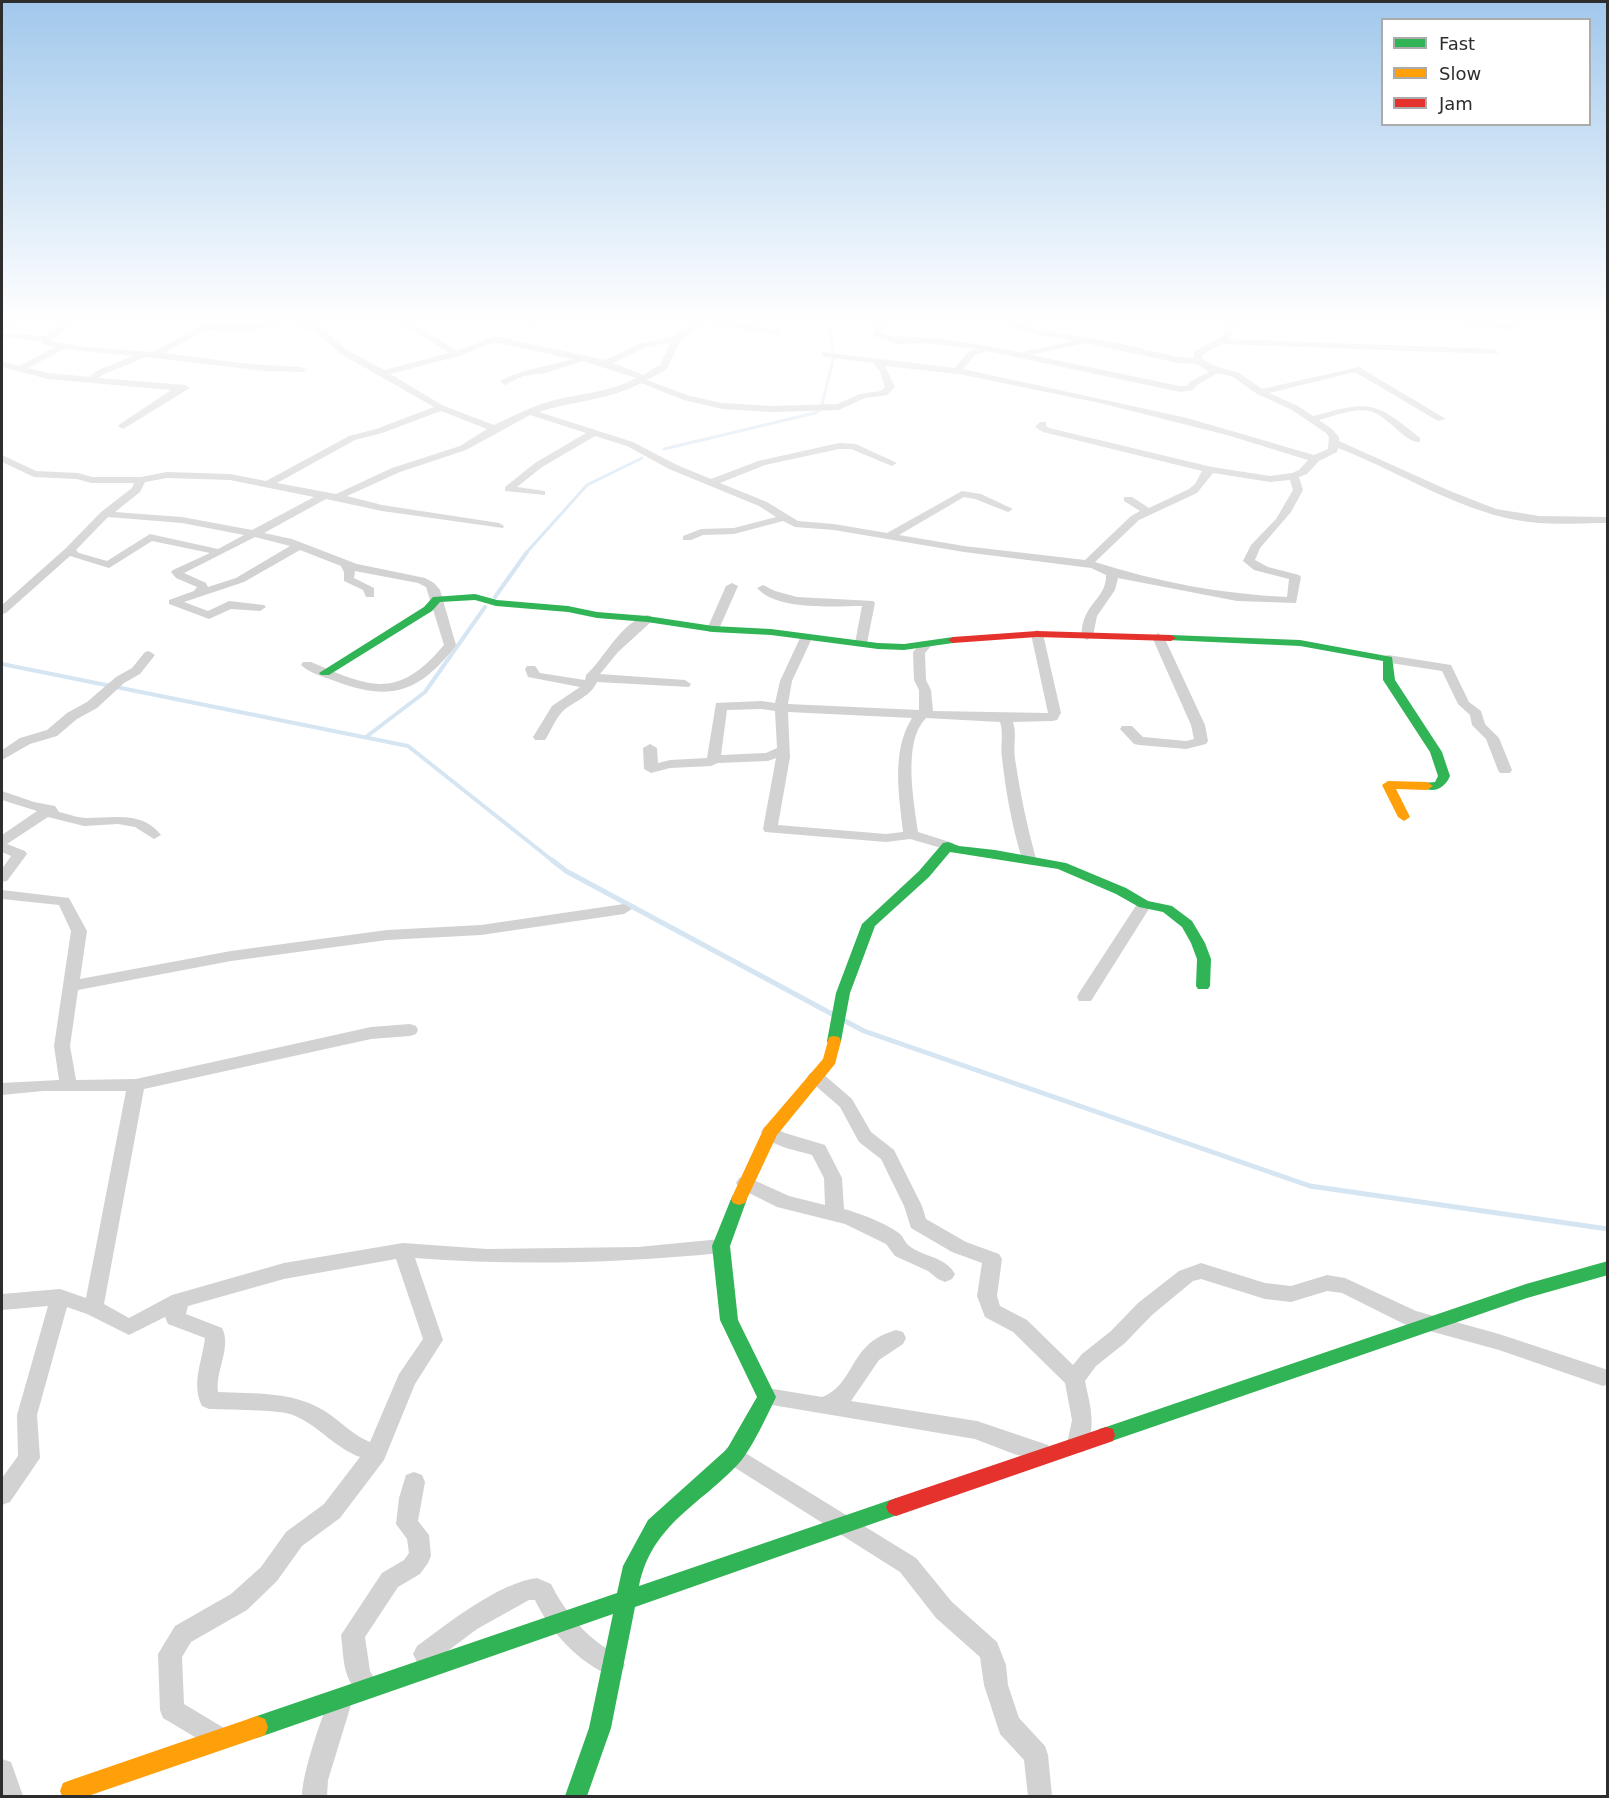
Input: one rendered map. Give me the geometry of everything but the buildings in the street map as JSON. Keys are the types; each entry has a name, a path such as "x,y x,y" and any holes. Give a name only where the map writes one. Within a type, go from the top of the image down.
{"main road":[{"path":"325,673 428,609 437,599 475,597 496,603 647,619 713,629 771,632 806,638 904,647 963,639 1037,634 1300,643 1388,659 1389,680 1436,752 1444,776 1440,785 1414,787 1388,785 1404,817"},
{"path":"576,1797 600,1728 633,1566 655,1526 734,1455 767,1397 729,1320 721,1246 745,1183 770,1132 830,1060 843,993 869,924 929,869 948,846 956,850 1029,859 1061,866 1121,891 1144,904 1167,909 1187,924 1198,943 1204,959 1203,986"},
{"path":"71,1791 1526,1291 1608,1268"}],"street":[{"path":"123,426 161,402"},
{"path":"431,402 494,429"},
{"path":"337,497 396,470 463,448 494,429 529,412 560,402"},
{"path":"704,402 722,406 820,409 839,407 850,402"},
{"path":"1104,402 1218,429 1315,459"},
{"path":"1043,424 1040,427 1046,430 1212,470 1270,479 1294,476 1303,472 1315,459 1333,450 1334,437 1329,431 1282,402"},
{"path":"1412,402 1441,419"},
{"path":"268,484 352,438 379,431 441,408"},
{"path":"1311,419 1354,410 1371,409 1388,417 1417,440"},
{"path":"529,412 630,444 673,467 763,504 795,524 834,527 964,549 1018,553 1087,564 1112,573 1237,598 1292,601 1295,577 1263,569 1252,565 1249,561 1251,551 1286,514 1289,503 1298,490 1294,476"},
{"path":"541,493 509,489 550,456 592,433"},
{"path":"1334,443 1384,462 1489,510 1544,521 1608,520"},
{"path":"714,482 762,463 839,446 853,446 892,463"},
{"path":"2,458 34,474 78,476 91,480 141,480 167,474 230,477 382,508 499,526"},
{"path":"1087,564 1135,518 1193,491 1199,486 1206,472 1212,470"},
{"path":"2,611 70,550 76,541 105,514 136,490 141,480"},
{"path":"891,535 962,494 977,496 1008,509"},
{"path":"200,591 203,588 201,585 180,576 177,572 324,496"},
{"path":"1128,499 1148,512"},
{"path":"105,514 171,519 253,534 298,546 346,564 421,580 430,585 437,599 450,645 423,676 381,690 351,684 307,665"},
{"path":"687,538 701,532 734,531 786,517"},
{"path":"70,550 75,555 108,565 150,537 171,519"},
{"path":"150,537 219,552"},
{"path":"260,607 229,605 209,615 173,602 200,591 240,580 298,546"},
{"path":"346,564 350,572 348,579 368,588 370,596"},
{"path":"1087,636 1090,618 1108,591 1112,573"},
{"path":"713,629 732,586"},
{"path":"763,588 774,596 784,598 869,603 861,643"},
{"path":"540,737 557,709 579,695 630,630 647,619"},
{"path":"714,759 721,706 762,705 782,708 1005,718 1052,717 1055,713 1037,634"},
{"path":"1127,729 1139,741 1186,745 1201,741 1198,725 1158,637"},
{"path":"806,638 803,649 786,680 782,697 785,723 784,750 770,829 886,838 911,835 948,846"},
{"path":"911,835 905,780 908,734 927,710 925,690 920,680 919,652 926,645"},
{"path":"2,756 25,741 52,733 72,716 98,700 120,680 136,671 149,655"},
{"path":"1388,659 1447,668 1464,704 1476,714 1479,725 1492,738 1505,770"},
{"path":"531,669 532,674 538,676 590,681 621,678 685,684"},
{"path":"1005,718 1009,729 1008,755 1019,824 1029,859"},
{"path":"650,748 653,760 651,769 670,764 711,762 714,759 768,757 784,750"},
{"path":"2,795 31,806 50,809 54,815 84,822 118,820 139,823 154,835"},
{"path":"2,841 50,809"},
{"path":"2,848 20,854 2,878"},
{"path":"2,895 64,901 78,931 62,1046 69,1086"},
{"path":"1085,997 1144,904"},
{"path":"71,986 231,956 387,935 481,930 624,909"},
{"path":"2,1089 43,1085 136,1085 359,1035 410,1030"},
{"path":"767,1397 977,1430 1014,1445 1048,1454 1075,1450 1084,1434 1082,1408 1074,1379 1020,1326 992,1311 987,1296 992,1259 959,1247 918,1223 913,1206 888,1155 865,1137 846,1103 816,1077"},
{"path":"94,1308 136,1085"},
{"path":"770,1132 779,1138 819,1150 833,1178 835,1213"},
{"path":"745,1183 784,1202 835,1213 893,1239 902,1251 935,1266 945,1274"},
{"path":"2,1302 60,1297 94,1308 129,1327 179,1301 284,1271 403,1250 487,1256 638,1254 721,1246"},
{"path":"119,1797 127,1790 173,1767 201,1766 220,1755 221,1742 172,1710 170,1654 183,1634 239,1602 269,1574 294,1539 332,1512 376,1453 406,1380 433,1340 403,1250"},
{"path":"1074,1379 1089,1360 1118,1337 1153,1302 1186,1276 1202,1271 1265,1291 1292,1294 1327,1283 1345,1286 1411,1318 1499,1342 1603,1377"},
{"path":"2,1495 29,1458 27,1415 60,1297"},
{"path":"179,1301 175,1318 215,1334 213,1356 206,1381 209,1400 292,1405 317,1417 353,1445 376,1453"},
{"path":"821,1406 839,1401 854,1384 873,1353 896,1338"},
{"path":"734,1455 791,1493 908,1564 944,1610 989,1650 994,1665 996,1685 1009,1725 1036,1755 1040,1797"},
{"path":"366,1683 359,1677 353,1635 390,1580 412,1567 420,1556 418,1534 407,1524 414,1482"},
{"path":"314,1797 314,1779 324,1756 332,1720 342,1699 361,1684 379,1679 427,1653 469,1621 526,1590 537,1589 543,1592 551,1609 587,1649 613,1665"},
{"path":"2,1771 11,1797"}],"waterway":[{"path":"664,449 815,413 821,409 823,402"},
{"path":"526,553 587,485 642,458"},
{"path":"495,597 527,552"},
{"path":"366,737 425,692 485,607"},
{"path":"2,664 408,746 553,861"},
{"path":"552,860 566,871 832,1014"},
{"path":"845,1021 864,1031 1310,1186 1608,1229"}],"traffic: fast":[{"path":"325,673 428,609 437,599 475,597 496,603 568,609 597,615 647,619 713,629 771,632 878,646 904,647 953,640"},
{"path":"1171,638 1300,643 1388,659 1389,680 1436,752 1444,776 1440,785 1427,786"},
{"path":"834,1041 843,993 869,924 924,874 948,846 956,850 995,854 1061,866 1121,891 1144,904 1167,909 1187,924 1198,943 1204,959 1203,986"},
{"path":"576,1796 600,1728 633,1566 655,1526 734,1455 767,1397 729,1320 721,1246 739,1199"},
{"path":"1106,1435 1526,1291 1608,1268"},
{"path":"257,1727 896,1507"}],"traffic: slow":[{"path":"1404,817 1388,785 1427,786"},
{"path":"739,1199 770,1132 830,1060 834,1041"},
{"path":"71,1791 257,1727"}],"traffic: jam":[{"path":"953,640 1037,634 1171,638"},
{"path":"896,1507 1106,1435"}]}
